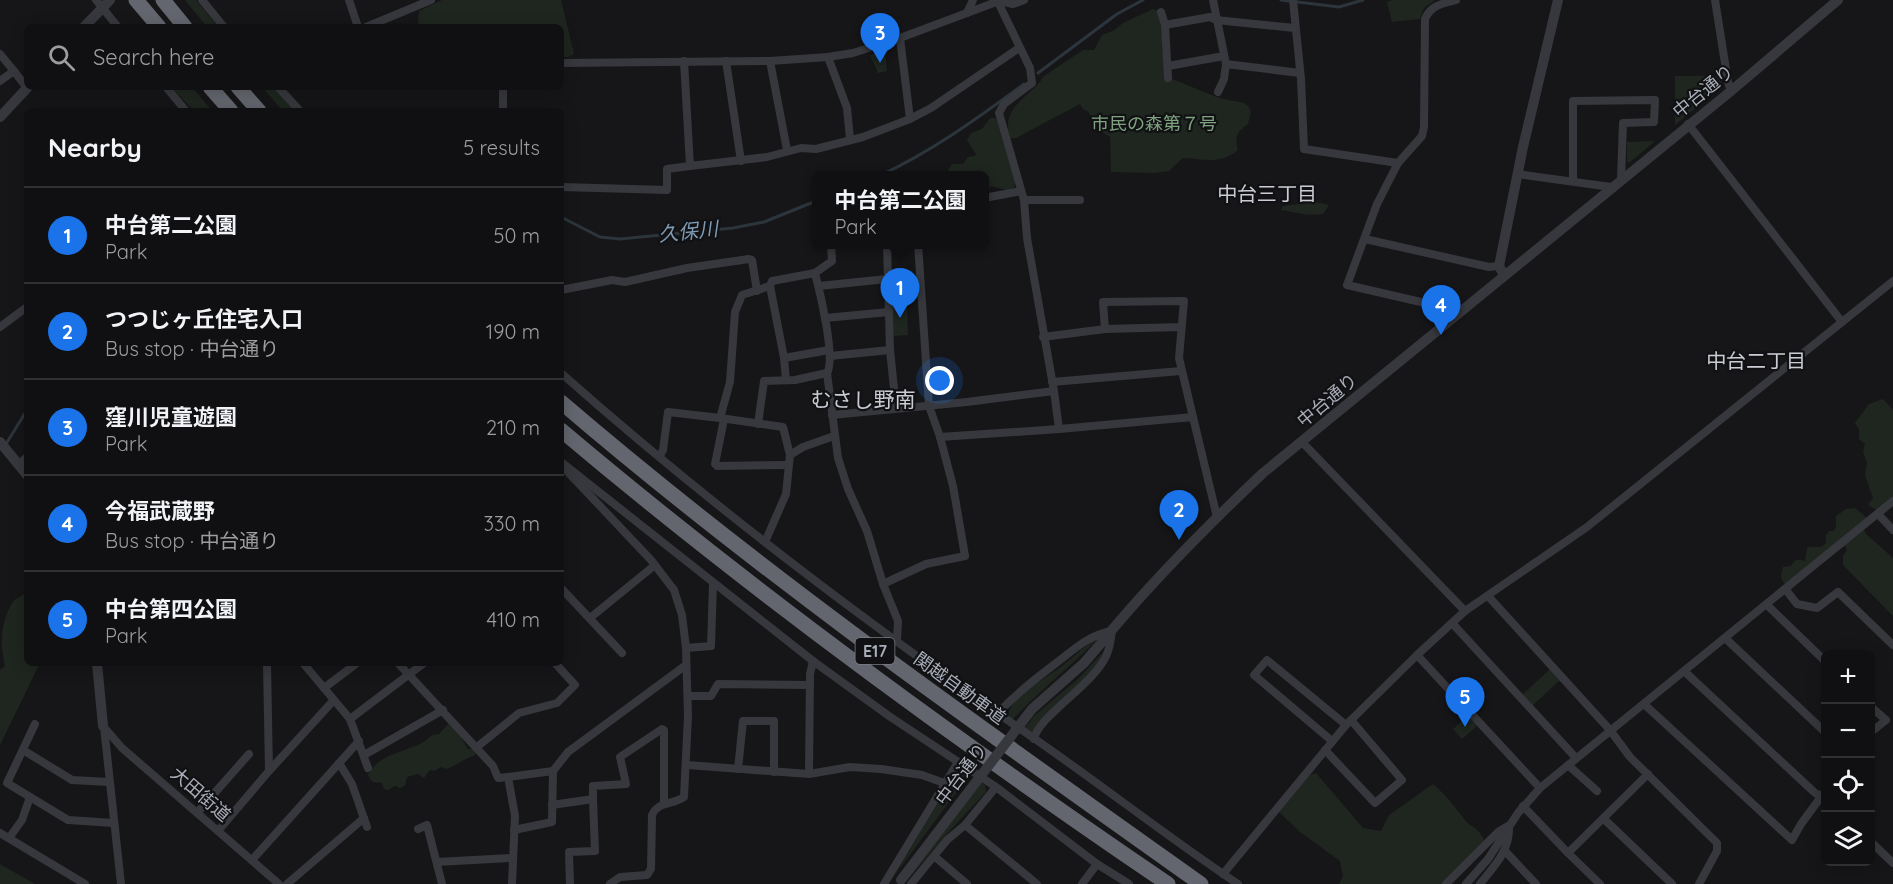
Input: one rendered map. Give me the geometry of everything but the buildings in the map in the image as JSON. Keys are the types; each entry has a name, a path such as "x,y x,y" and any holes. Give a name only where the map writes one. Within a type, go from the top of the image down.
{"highway":[{"path":"136,0 156,24"},
{"path":"163,0 183,24"},
{"path":"213,90 228,108"},
{"path":"241,90 257,108"},
{"name":"関越自動車道","path":"564,405 780,580 914,679 1202,884"},
{"name":"E17","path":"564,433 630,489 765,594 936,721 1168,884"}],"street":[{"path":"202,0 222,24"},
{"path":"349,0 357,24"},
{"path":"373,24 431,0"},
{"path":"967,13 974,0"},
{"path":"564,63 770,61 828,57 853,53 900,38 998,1 1013,4 1024,0"},
{"path":"1213,0 1225,60 1224,79 1218,93"},
{"path":"1456,0 1436,5 1428,10 1425,19 1422,136 1398,163 1377,204 1347,285 1460,311"},
{"path":"1365,239 1502,270 1517,174 1558,0"},
{"path":"1715,0 1731,91"},
{"name":"中台通り","path":"903,883 1032,709 1084,663 1217,517 1263,472 1460,311 1502,270 1622,179 1838,0"},
{"path":"998,1 1030,68 1032,83 1004,104 999,113 1022,195 1059,429"},
{"path":"86,24 103,2 116,24"},
{"path":"1293,4 1304,149 1398,163"},
{"path":"1161,12 1165,25 1168,78"},
{"path":"1165,25 1210,17 1216,20 1295,28"},
{"path":"900,38 910,119"},
{"path":"564,187 666,190 667,169 767,157 801,148 816,149 863,137 910,119 944,100 1019,48"},
{"path":"0,54 24,83"},
{"path":"828,57 847,108 850,139"},
{"path":"1168,66 1225,60 1300,73"},
{"path":"684,61 690,166"},
{"path":"726,61 741,161"},
{"path":"770,61 787,150"},
{"path":"0,81 14,71"},
{"path":"0,117 26,90"},
{"path":"168,90 184,108"},
{"path":"281,90 297,108"},
{"path":"503,90 503,108"},
{"path":"1573,181 1573,101 1655,100 1654,122 1623,123 1622,179"},
{"path":"1688,124 1842,322"},
{"path":"1517,174 1611,187"},
{"path":"989,198 1022,195 1080,200"},
{"path":"786,380 770,286 772,281 815,273 832,261 831,249"},
{"path":"888,249 890,350 896,408"},
{"path":"883,584 926,564 965,556 953,486 929,406 918,249"},
{"path":"564,289 612,280 625,282 687,268 749,258 752,260 757,291"},
{"path":"758,424 764,381 795,380 827,373 831,368 825,318 815,273"},
{"path":"819,286 887,279"},
{"path":"1222,874 1348,723 1465,611 1587,527 1893,281"},
{"path":"770,286 742,295 735,312 730,382 715,464 717,466 787,465"},
{"path":"1105,329 1103,302 1184,301 1179,358 1217,517"},
{"path":"0,327 24,309"},
{"path":"825,318 889,312"},
{"path":"1043,337 1105,329 1181,327"},
{"path":"784,358 890,350"},
{"path":"832,416 929,406 1181,371"},
{"path":"827,373 834,436 848,489 867,531 883,584 898,621 897,641"},
{"path":"564,376 765,542 997,714 1238,884"},
{"path":"660,456 663,450 668,412 783,427 790,455 787,465 786,494 765,542"},
{"path":"940,437 1193,417"},
{"path":"790,455 803,447 834,436"},
{"path":"0,442 19,458"},
{"path":"1302,442 1465,611"},
{"path":"564,465 813,661 889,716 996,787 1097,864 1130,884"},
{"path":"564,468 655,566 674,590 682,615 686,648 688,696 684,797 654,810 651,869 647,875 620,877 610,884"},
{"path":"1466,884 1488,859 1509,825 1540,788 1893,501"},
{"path":"1878,514 1893,530"},
{"path":"590,618 655,566"},
{"path":"686,648 711,646 713,584"},
{"path":"1786,590 1797,604 1817,608 1838,592 1893,645"},
{"path":"564,591 622,653"},
{"path":"1488,596 1610,730 1630,757 1717,843 1717,851 1699,884"},
{"path":"1767,605 1821,657"},
{"path":"1452,623 1576,758"},
{"path":"997,714 1024,687 1078,645 1097,634 1112,631 1107,654 1097,670 1083,687 1040,727 1034,739"},
{"path":"1725,638 1821,728"},
{"path":"1417,655 1540,788"},
{"path":"1325,750 1375,803 1402,780 1348,723 1267,660 1254,675 1332,741"},
{"path":"809,774 810,685 813,661"},
{"path":"514,830 552,822 553,771 568,752 686,665"},
{"path":"97,666 112,823 121,884"},
{"path":"267,666 269,771"},
{"path":"306,666 350,719 368,768"},
{"path":"324,688 353,666"},
{"path":"401,666 494,766 495,776 498,778 553,771"},
{"path":"350,719 420,666"},
{"path":"477,747 519,713 557,703 575,685 558,666"},
{"path":"1684,671 1821,792"},
{"path":"688,696 711,696 718,684 810,685"},
{"path":"218,831 333,700"},
{"path":"1644,704 1792,840 1801,824 1821,799"},
{"path":"364,755 443,710"},
{"path":"1875,710 1886,720 1875,729"},
{"path":"738,769 743,721 774,722 774,772"},
{"path":"35,724 7,783 68,820 112,823"},
{"name":"大田街道","path":"104,726 122,748 279,884"},
{"path":"570,884 569,852 595,851 593,786 626,784 620,757 662,729 664,730 664,804"},
{"path":"252,860 359,741"},
{"path":"23,750 72,780 108,782"},
{"path":"196,813 249,754"},
{"path":"884,884 958,762"},
{"path":"287,884 366,823 352,784 339,763"},
{"path":"687,765 809,774 850,767 881,769 922,775 944,783"},
{"path":"1568,765 1597,792"},
{"path":"1568,854 1648,774"},
{"path":"508,777 515,816 512,884"},
{"path":"903,883 965,825 996,787"},
{"path":"9,838 21,820 30,797"},
{"path":"552,805 594,799"},
{"path":"1524,806 1568,854 1600,884"},
{"path":"1604,819 1672,884"},
{"path":"418,828 427,825 442,884"},
{"path":"965,825 1037,884"},
{"path":"1480,884 1505,851 1509,839 1509,825"},
{"path":"1446,884 1498,832 1509,825"},
{"path":"0,833 86,884"},
{"path":"1875,846 1893,862"},
{"path":"1505,851 1536,884"},
{"path":"934,856 967,884"},
{"path":"437,862 512,858"},
{"path":"1082,884 1097,864"}],"green space":[{"path":"185,0 196,0 216,24 205,24"},
{"path":"442,0 561,0 574,54 564,57 564,24 419,24 419,11"},
{"path":"1435,0 1424,8 1420,19 1392,22 1387,2"},
{"name":"市民の森第７号","path":"1153,9 1158,11 1161,26 1165,76 1219,98 1244,103 1248,106 1251,112 1248,124 1237,135 1238,150 1225,158 1205,160 1183,158 1169,171 1111,172 1110,137 1096,127 1089,112 1080,104 1016,138 1010,138 1008,127 1013,110 1044,76 1083,50 1094,50 1102,35"},
{"path":"885,51 887,71 878,73 870,55"},
{"path":"1675,76 1721,76 1722,86 1675,125"},
{"path":"174,90 194,90 210,108 191,108"},
{"path":"265,90 277,90 292,108 280,108"},
{"path":"990,118 995,118 1015,181 1014,188 1007,190 991,186 989,188 989,171 948,171 952,164 963,164 968,157 975,156 967,140 971,133 982,129"},
{"path":"1655,141 1629,163 1627,161 1627,142"},
{"path":"1316,202 1329,205 1323,214 1308,215 1281,210 1283,206"},
{"path":"907,303 908,335 893,336 892,304"},
{"path":"1883,399 1893,410 1893,500 1878,511 1868,505 1873,498 1865,475 1867,463 1863,451 1865,444 1859,439 1859,430 1855,423 1869,404"},
{"path":"1855,508 1866,517 1863,528 1866,534 1893,558 1893,616 1843,565 1843,556 1847,550 1845,546 1786,586 1782,579 1783,567 1791,566 1797,560 1805,561 1807,548 1821,547 1826,543 1826,535 1829,531 1834,531 1836,527 1836,516 1846,509"},
{"path":"24,595 24,666 39,666 0,745 0,670 5,666 2,649 3,627 15,599"},
{"path":"1095,638 1098,638 1012,720 1008,717 1010,709 1022,695"},
{"path":"1105,650 1095,669 1032,732 1024,729 1034,716 1079,678"},
{"path":"1550,669 1560,680 1532,706 1522,695"},
{"path":"1468,716 1477,726 1462,739 1453,729"},
{"path":"448,724 455,728 468,749 473,749 476,753 474,756 446,769 441,767 434,771 430,770 424,778 418,774 407,777 405,786 400,788 395,786 388,790 384,789 382,783 371,780 368,775 372,768 384,758 439,734"},
{"path":"963,770 970,774 894,876 955,775"},
{"path":"1316,773 1363,828 1381,831 1389,815 1433,784 1484,840 1442,884 1339,884 1343,876 1340,861 1300,832 1279,812 1310,775"},
{"path":"980,782 985,785 986,792 904,884"},
{"path":"0,864 35,884 0,884"}],"waterway":[{"name":"久保川","path":"1038,73 1117,14 1143,0"},
{"name":"久保川","path":"1281,0 1339,7 1363,0"},
{"name":"久保川","path":"890,171 972,122 1024,84"},
{"name":"久保川","path":"564,219 600,237 620,239 733,228 764,222 812,203"},
{"name":"久保川","path":"6,444 24,415"}],"place":[{"name":"窪川児童遊園","path":"880,63"},
{"name":"中台第二公園","path":"900,318"},
{"name":"今福武蔵野","path":"1441,335"},
{"name":"つつじヶ丘住宅入口","path":"1179,540"},
{"name":"中台第四公園","path":"1465,727"}],"district":[{"name":"中台三丁目","path":"1267,193"},
{"name":"中台二丁目","path":"1756,360"},
{"name":"むさし野南","path":"863,399"}]}
